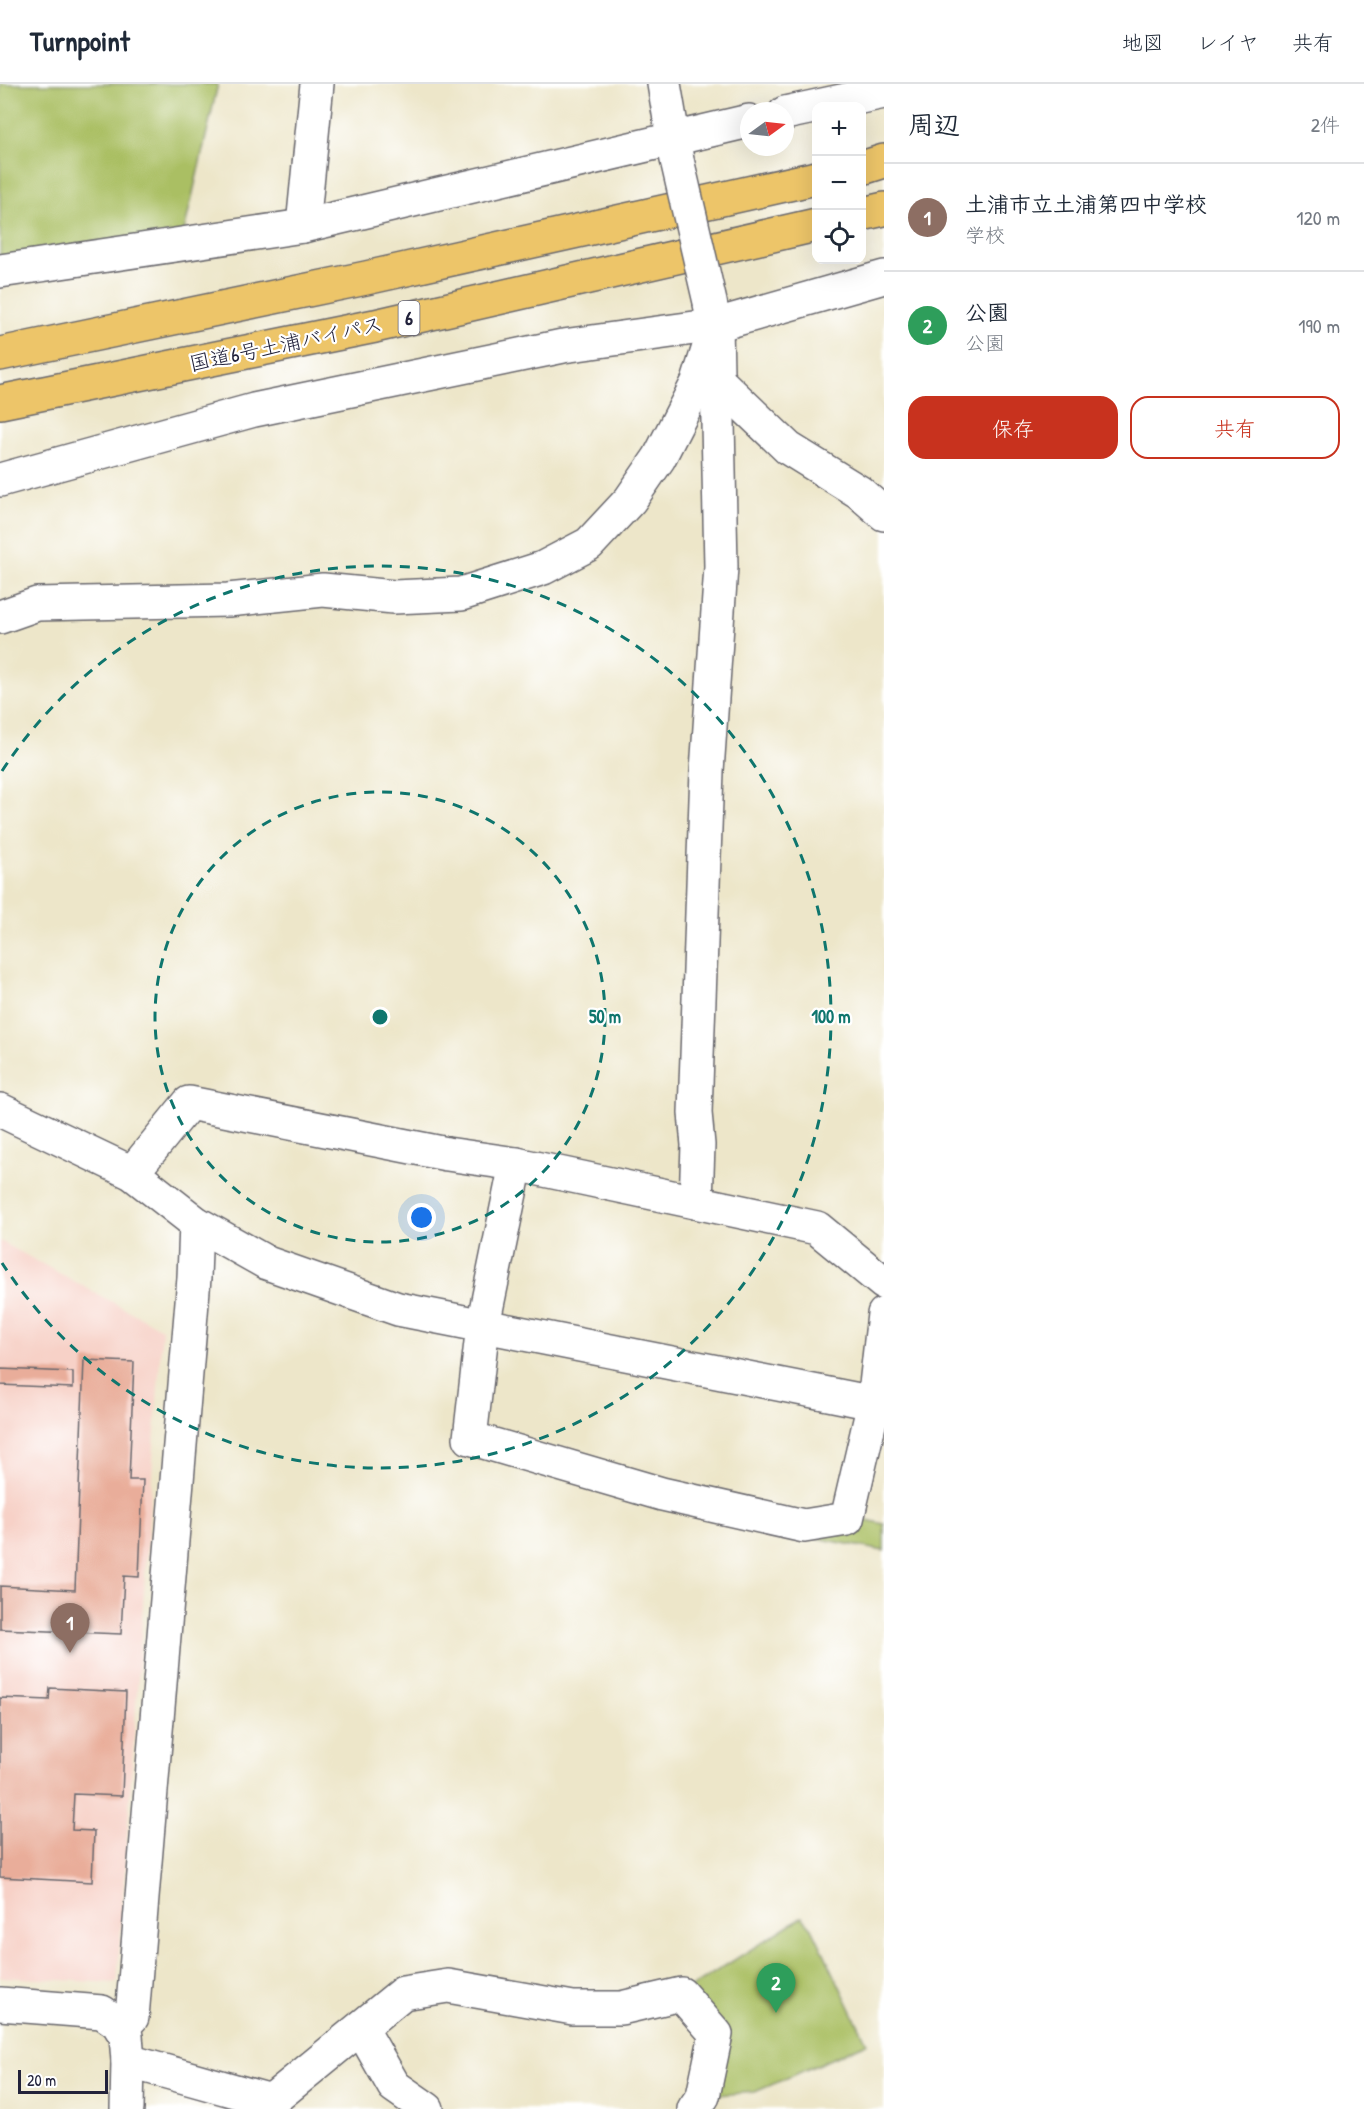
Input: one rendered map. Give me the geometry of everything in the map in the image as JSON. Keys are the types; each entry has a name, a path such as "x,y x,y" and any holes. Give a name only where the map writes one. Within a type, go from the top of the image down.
{"highway":[{"path":"866,166 884,161"},
{"name":"6","path":"0,354 366,278 812,179"},
{"path":"866,213 884,209"},
{"name":"国道6号土浦バイパス","path":"0,402 375,326 812,226"}],"street":[{"path":"303,225 317,84"},
{"path":"664,84 676,151 713,314 717,380 721,567 707,771 695,1113 698,1145 696,1202"},
{"path":"794,111 884,92"},
{"path":"0,271 303,225 676,151 740,125"},
{"path":"0,480 254,410 884,277"},
{"path":"0,617 37,604 228,600 323,590 394,597 462,594 543,568 589,544 630,500 659,458 698,382 713,314"},
{"path":"717,380 788,448 859,492 884,514"},
{"path":"132,1173 189,1103 447,1154 516,1164 817,1228 884,1283"},
{"path":"0,1110 132,1173 196,1223 278,1267 398,1309 879,1404"},
{"path":"516,1164 483,1325 470,1438 662,1494 804,1526 847,1519 879,1404 884,1314"},
{"path":"121,2028 132,2016 134,2006 193,1289 196,1223"},
{"path":"128,2061 271,2101 403,1993 447,1986 573,2008 621,2008 681,1994 716,2034 703,2096 694,2109"},
{"path":"0,2004 102,2012 121,2028 126,2036 127,2109"},
{"path":"362,2028 394,2086 427,2109"}],"shaded area":[{"path":"0,1241 162,1329 117,1983 0,1977"}],"green space":[{"path":"0,84 218,84 184,232 0,261"},
{"path":"867,1520 884,1524 884,1551 801,1535 849,1526"},
{"path":"802,1917 812,1928 867,2043 755,2092 704,2096 717,2034 682,1993"}],"building":[{"path":"84,1360 134,1362 129,1480 143,1480 139,1577 124,1576 121,1634 0,1629 0,1586 75,1590"},
{"path":"0,1369 73,1372 73,1388 0,1385"},
{"path":"50,1688 126,1692 122,1796 74,1794 72,1830 94,1831 92,1882 0,1877 0,1698 49,1700"}],"place":[{"name":"土浦市立土浦第四中学校","path":"70,1653"},
{"name":"公園","path":"776,2013"}]}
